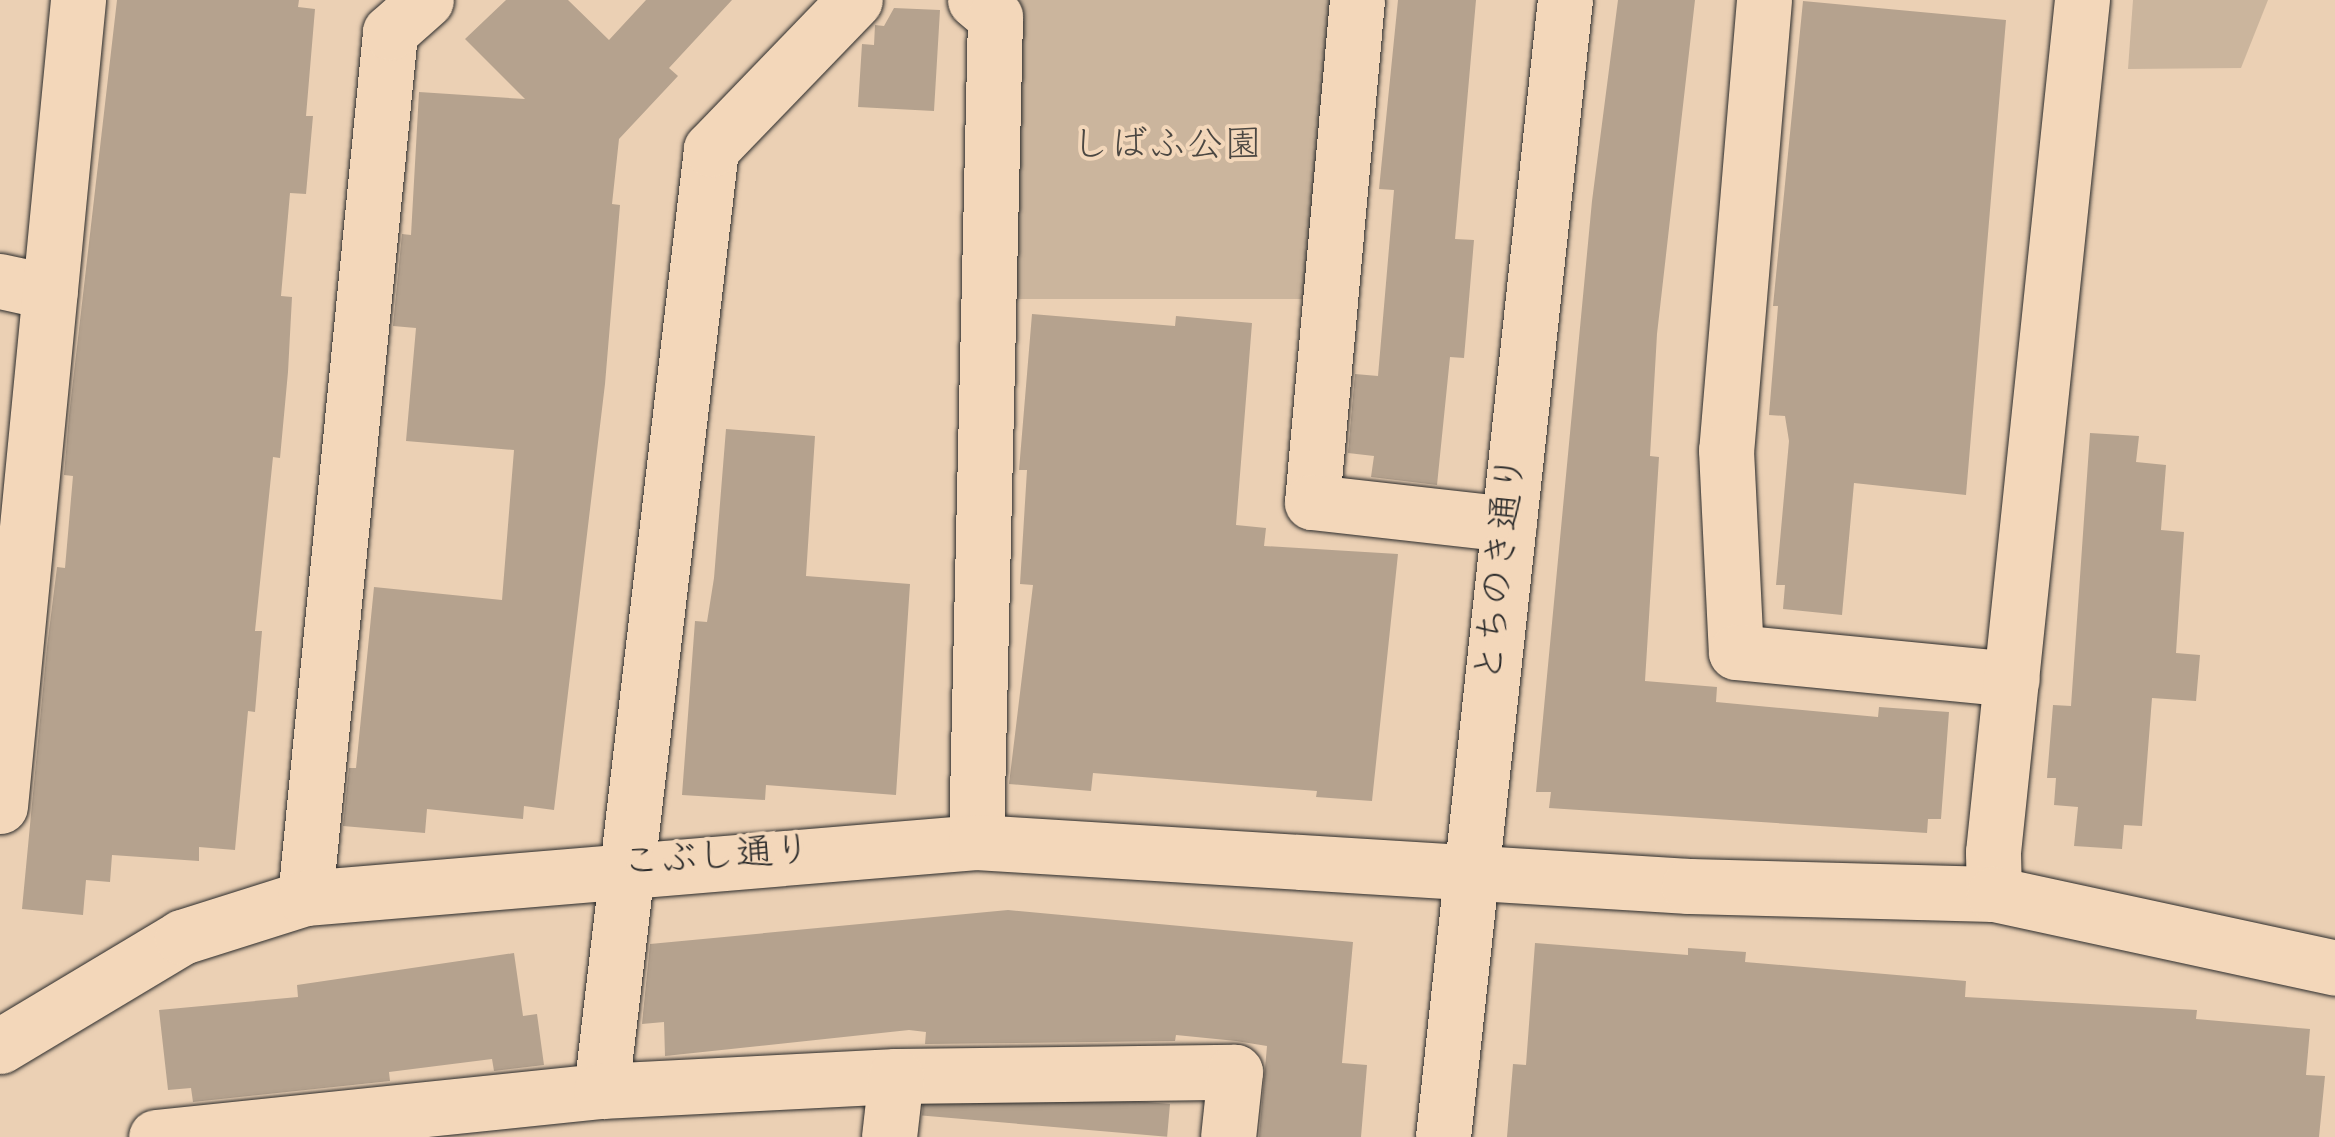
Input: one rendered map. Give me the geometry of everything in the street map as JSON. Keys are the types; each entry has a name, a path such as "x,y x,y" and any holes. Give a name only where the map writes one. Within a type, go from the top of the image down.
{"street":[{"path":"0,806 25,287 78,0"},
{"path":"306,898 390,32 426,0"},
{"path":"601,1090 712,150 856,0"},
{"path":"976,0 996,17 976,842"},
{"path":"1357,0 1312,502 1509,524"},
{"name":"とちのき通り","path":"1443,1137 1565,0"},
{"path":"1764,0 1726,450 1736,652 2012,679"},
{"path":"1994,894 2012,679 2082,0"},
{"name":"こぶし通り","path":"4,1031 182,936 306,898 625,867 976,842 1470,872 1994,894 2335,968"},
{"path":"156,1137 601,1090 896,1076 1236,1072 1228,1137"},
{"path":"889,1137 896,1076"}],"green space":[{"name":"しばふ公園","path":"1012,0 1332,0 1332,299 1012,299"},
{"path":"2133,0 2268,0 2241,68 2128,69"}],"building":[{"path":"117,0 299,0 298,7 315,9 306,116 313,116 306,194 290,193 281,296 292,297 288,372 280,458 273,457 255,631 262,631 255,712 248,711 235,850 199,847 199,861 112,855 110,882 86,880 83,915 22,909 57,567 65,568 73,476 64,475 69,416"},
{"path":"506,0 568,0 609,40 646,0 732,0 669,68 678,76 619,139 612,204 620,205 605,384 554,810 524,806 523,819 427,809 425,833 343,826 349,768 356,768 374,587 502,600 514,450 406,441 416,328 393,326 402,234 411,235 419,92 525,99 465,39"},
{"path":"1398,0 1476,0 1455,239 1474,240 1464,358 1450,357 1437,485 1371,477 1374,456 1348,453 1355,374 1378,376 1394,190 1379,189"},
{"path":"1618,0 1695,0 1657,334 1650,456 1659,457 1645,681 1717,687 1716,702 1878,717 1879,707 1949,712 1941,819 1928,819 1927,833 1549,808 1551,792 1536,792 1592,201"},
{"path":"1803,1 2006,20 1966,495 1854,483 1842,615 1783,609 1785,585 1776,585 1789,441 1785,416 1769,415 1778,306 1773,306"},
{"path":"894,8 940,10 934,111 858,107 862,44 874,45 875,25 884,26"},
{"path":"1032,314 1175,326 1176,316 1252,323 1236,525 1266,528 1264,546 1398,554 1372,801 1316,797 1317,791 1093,773 1091,791 1009,784 1033,585 1020,584 1027,470 1019,470"},
{"path":"726,429 815,436 806,576 910,584 896,795 766,785 765,800 682,795 695,621 707,622"},
{"path":"2090,433 2139,436 2136,462 2166,465 2161,530 2184,532 2176,653 2200,655 2196,701 2152,698 2142,826 2124,825 2122,849 2074,846 2078,807 2054,805 2056,778 2047,778 2053,705 2071,706"},
{"path":"1008,910 1353,942 1342,1063 1367,1065 1361,1137 1259,1137 1267,1046 1236,1041 1176,1035 1175,1041 925,1044 926,1032 909,1030 665,1056 664,1022 642,1024 650,944"},
{"path":"1535,943 1688,955 1688,948 1746,952 1745,962 1966,981 1965,997 2197,1010 2196,1019 2310,1029 2306,1075 2325,1076 2319,1137 1507,1137 1513,1064 1526,1065"},
{"path":"514,953 523,1016 537,1014 544,1065 494,1071 492,1059 389,1072 390,1081 193,1102 191,1088 168,1090 159,1010 298,997 297,985"},
{"path":"925,1083 1170,1104 1167,1137 922,1115"}]}
